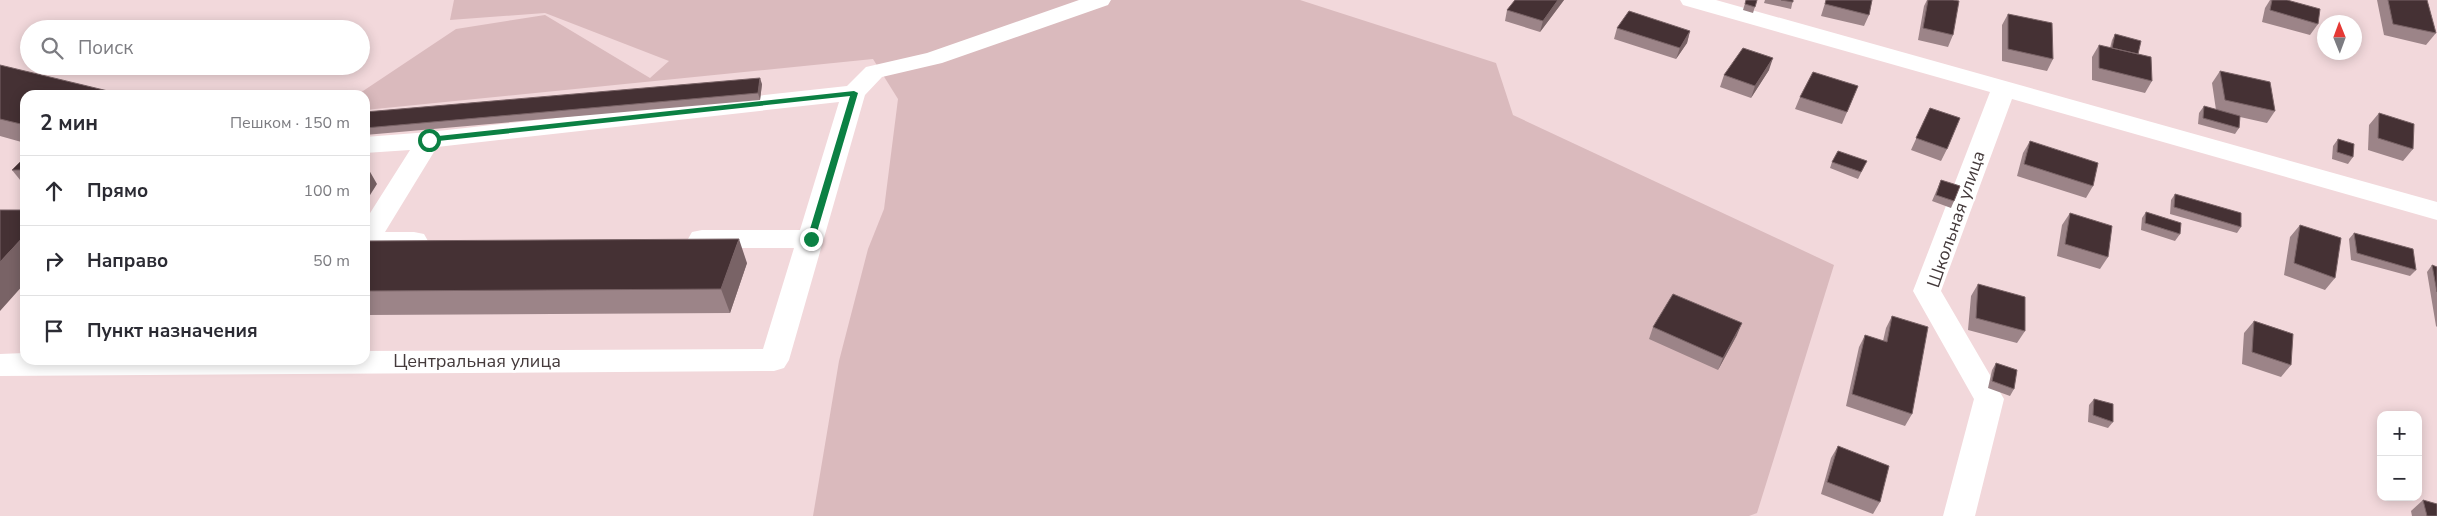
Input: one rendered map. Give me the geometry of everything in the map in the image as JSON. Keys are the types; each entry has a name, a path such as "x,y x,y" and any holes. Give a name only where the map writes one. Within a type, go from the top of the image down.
{"street":[{"path":"674,240 811,239 854,93 874,72 934,58 1100,0"},
{"path":"1691,0 2437,211"},
{"name":"Школьная улица","path":"1959,516 1990,399 1928,290 2004,87"},
{"path":"370,145 429,140 854,93"},
{"path":"370,234 429,140"},
{"path":"370,237 372,240 380,241 439,241"},
{"name":"Центральная улица","path":"370,361 774,360 811,239"},
{"name":"Центральная улица","path":"0,365 20,364"}],"shaded area":[{"path":"454,0 1300,0 1496,63 1513,115 1834,265 1757,513 1749,516 813,516 839,361 868,249 884,209 898,99 873,59 370,109 370,90 364,90 456,29 545,15 650,78 669,61 545,13 450,20"}],"building":[{"path":"1515,0 1558,0 1543,21 1507,10"},
{"path":"1746,0 1757,0 1755,7 1745,4"},
{"path":"1826,0 1872,0 1869,15 1825,4"},
{"path":"1928,0 1959,1 1953,35 1923,28"},
{"path":"2272,0 2287,0 2320,9 2319,15 2317,15 2317,24 2270,10"},
{"path":"2388,0 2427,0 2436,33 2393,24"},
{"path":"1629,11 1690,31 1680,48 1617,28"},
{"path":"2008,14 2052,23 2053,59 2008,49"},
{"path":"2115,34 2141,41 2138,54 2112,48"},
{"path":"2099,45 2151,57 2152,81 2099,68"},
{"path":"1743,48 1773,58 1755,86 1724,75"},
{"path":"0,65 20,70 20,75 42,75 104,90 20,90 20,124 0,119"},
{"path":"2220,71 2270,82 2275,111 2225,100"},
{"path":"1813,72 1858,86 1847,112 1800,97"},
{"path":"760,78 758,93 370,128 370,112"},
{"path":"2204,106 2240,116 2239,128 2203,118"},
{"path":"1930,108 1960,118 1947,149 1916,138"},
{"path":"2379,113 2414,124 2413,149 2378,138"},
{"path":"2338,139 2354,144 2353,157 2337,152"},
{"path":"2030,141 2098,163 2093,186 2024,164"},
{"path":"1838,151 1867,161 1861,172 1832,162"},
{"path":"20,162 20,170 12,170"},
{"path":"1941,180 1960,186 1954,201 1936,195"},
{"path":"2175,194 2241,213 2241,227 2174,207"},
{"path":"0,210 20,210 20,240 0,262"},
{"path":"2146,212 2181,223 2180,234 2145,223"},
{"path":"2070,213 2112,226 2108,257 2065,244"},
{"path":"2300,225 2341,238 2335,278 2294,263"},
{"path":"2354,233 2413,249 2416,270 2357,253"},
{"path":"739,239 721,289 370,291 370,241"},
{"path":"2432,265 2437,267 2437,292"},
{"path":"1978,284 2025,297 2025,331 1976,318"},
{"path":"1673,294 1742,323 1723,358 1653,327"},
{"path":"1892,316 1928,327 1912,414 1852,394 1865,335 1887,342"},
{"path":"2254,321 2293,334 2291,365 2252,352"},
{"path":"1996,363 2017,370 2014,389 1992,381"},
{"path":"2094,399 2113,404 2113,422 2093,415"},
{"path":"1838,446 1889,466 1880,502 1827,482"},
{"path":"2423,500 2437,504 2437,516 2427,516"}],"route":[{"path":"429,140 854,93 811,239"}]}
